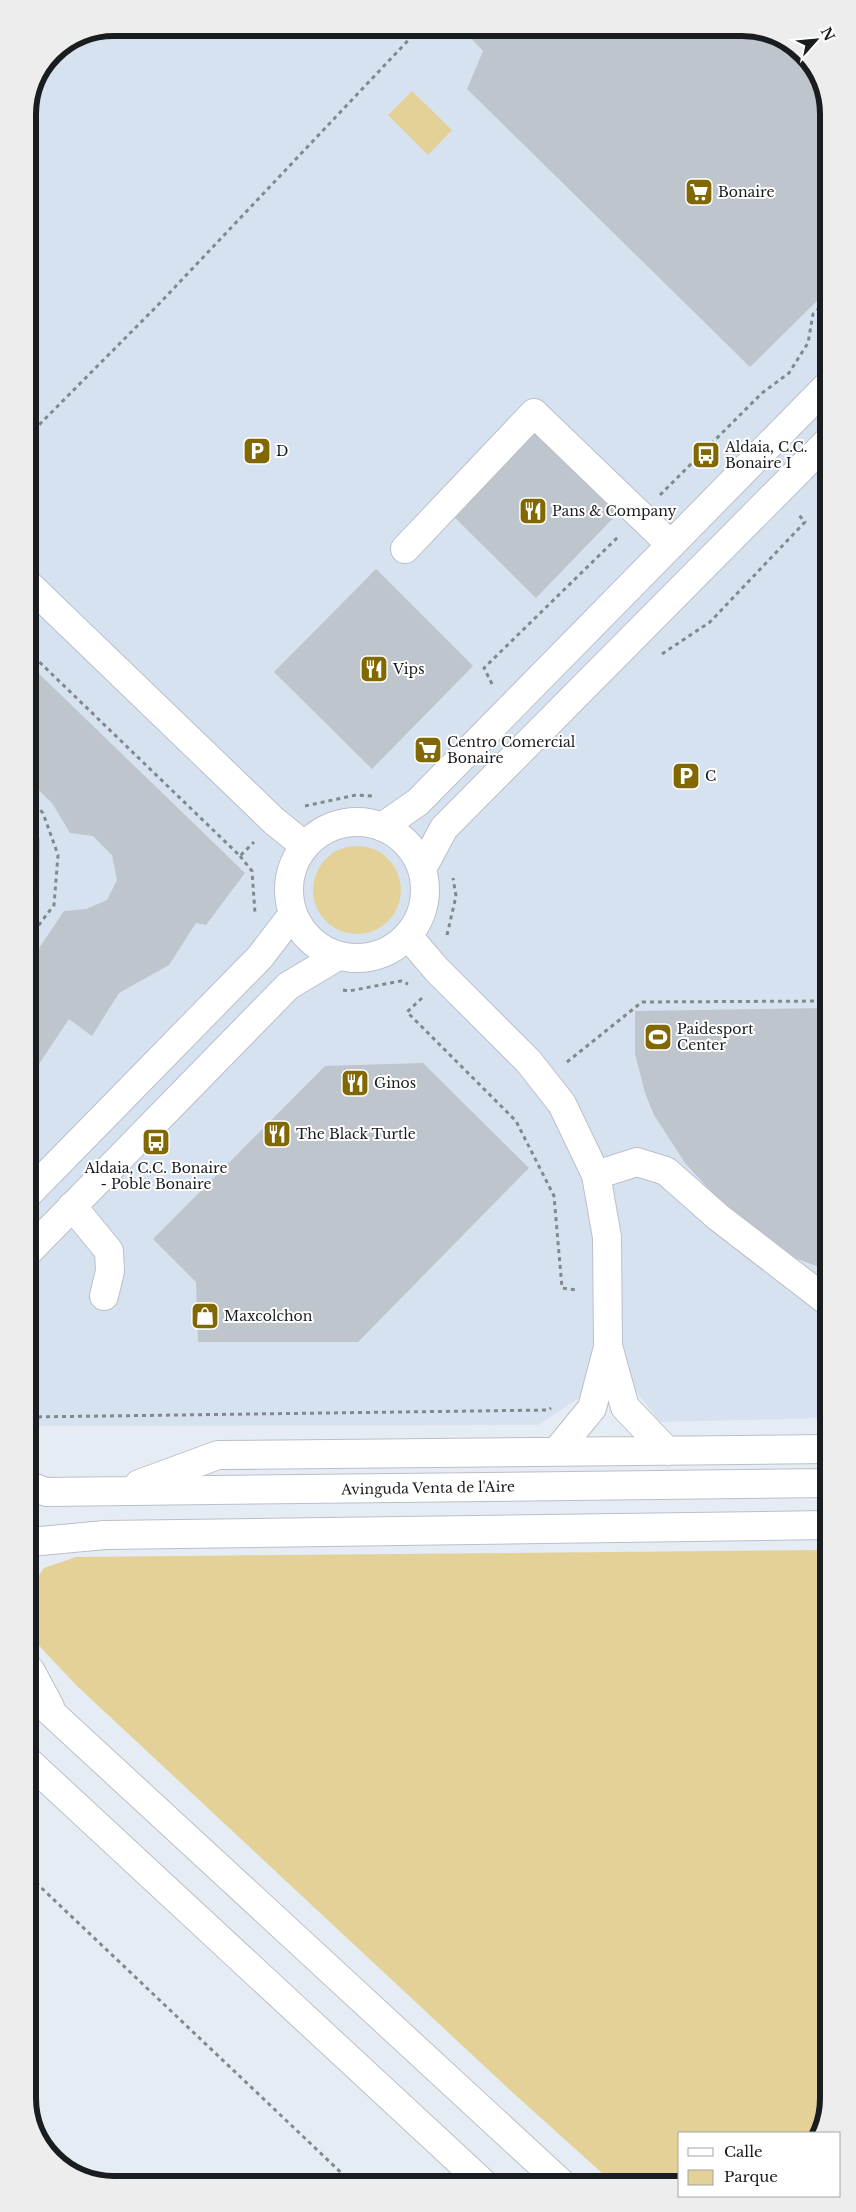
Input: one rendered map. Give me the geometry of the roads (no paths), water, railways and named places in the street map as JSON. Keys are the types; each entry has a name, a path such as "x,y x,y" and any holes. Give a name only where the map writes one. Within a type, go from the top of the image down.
{"street":[{"path":"382,827 418,802 820,393"},
{"path":"405,549 534,413 671,545"},
{"path":"422,869 444,828 820,449"},
{"path":"36,592 274,822 305,846"},
{"path":"362,822 382,827 400,837 413,851 422,869 425,893 421,916 408,936 388,952 364,959 338,956 319,947 304,933 293,914 289,890 293,867 305,846 322,832 341,824 362,822"},
{"path":"36,1186 260,957 293,914"},
{"path":"408,936 440,974 529,1062 562,1104 596,1175 607,1237 608,1346 592,1408 556,1452"},
{"path":"36,1244 288,986 338,956"},
{"path":"596,1175 637,1162 666,1171 718,1217 820,1296"},
{"path":"72,1206 109,1252 110,1271 104,1296"},
{"path":"608,1346 625,1407 667,1451"},
{"path":"121,1491 218,1455 820,1449"},
{"name":"Avinguda Venta de l'Aire","path":"36,1488 46,1492 820,1483"},
{"path":"36,1543 115,1535 820,1525"},
{"path":"36,1681 57,1719"},
{"path":"36,1700 553,2176"},
{"path":"36,1769 475,2176"}],"place":[{"name":"Bonaire","path":"699,192"},
{"name":"D","path":"257,451"},
{"name":"Aldaia, C.C. Bonaire I","path":"706,455"},
{"name":"Pans & Company","path":"533,511"},
{"name":"Vips","path":"374,669"},
{"name":"Centro Comercial Bonaire","path":"428,750"},
{"name":"C","path":"686,776"},
{"name":"Paidesport Center","path":"658,1037"},
{"name":"Ginos","path":"355,1083"},
{"name":"The Black Turtle","path":"277,1134"},
{"name":"Aldaia, C.C. Bonaire - Poble Bonaire","path":"156,1142"},
{"name":"Maxcolchon","path":"205,1316"}]}
